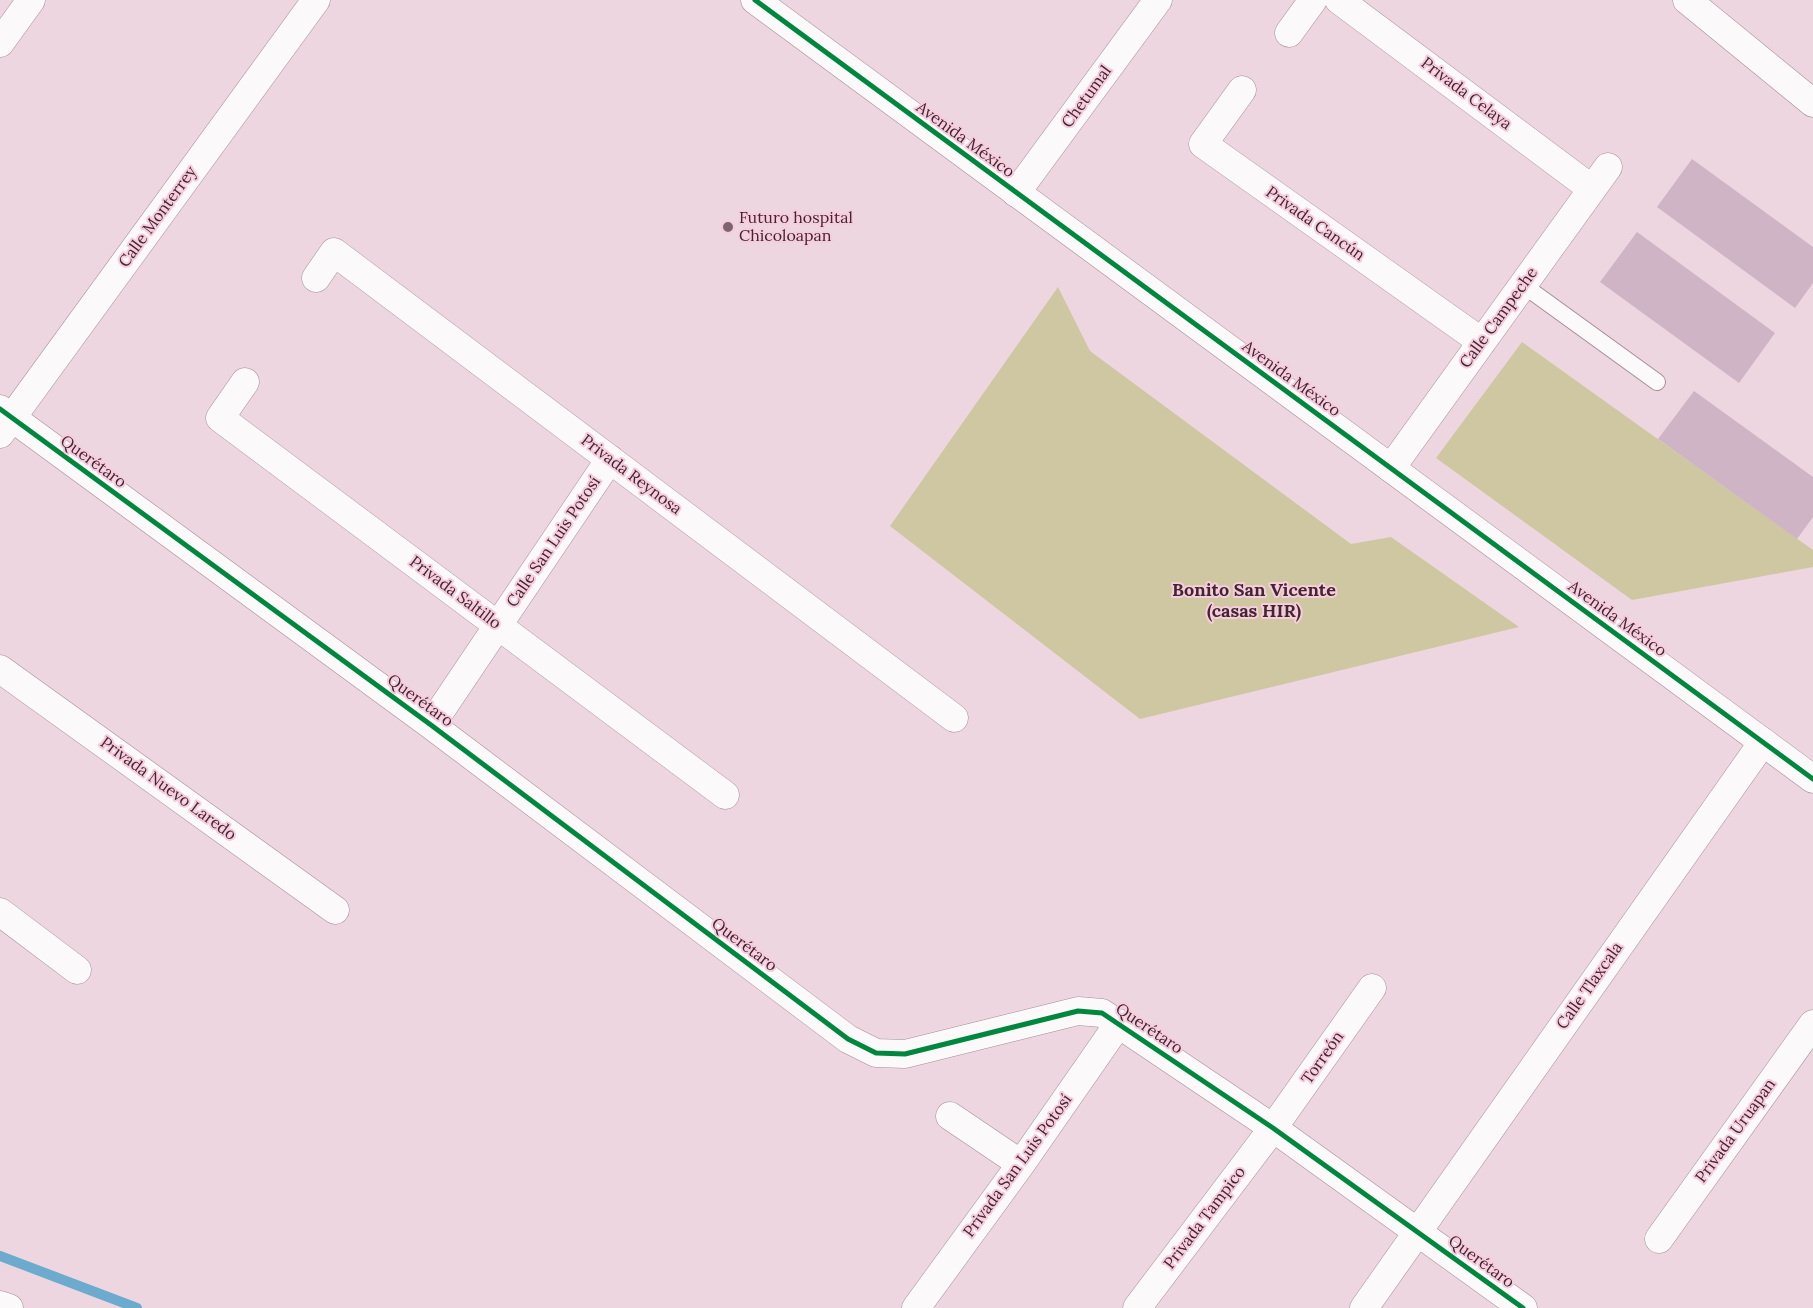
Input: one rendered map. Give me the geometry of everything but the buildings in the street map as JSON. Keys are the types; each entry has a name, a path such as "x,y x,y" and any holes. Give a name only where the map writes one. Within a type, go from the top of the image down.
{"street":[{"path":"0,43 31,0"},
{"name":"Calle Monterrey","path":"4,420 316,0"},
{"name":"Avenida México","path":"754,0 1813,779"},
{"name":"Chetumal","path":"1016,193 1158,0"},
{"path":"1289,33 1312,0"},
{"name":"Privada Celaya","path":"1339,0 1600,178"},
{"path":"1686,0 1813,103"},
{"name":"Privada Cancún","path":"1242,90 1203,144 1482,342"},
{"name":"Calle Campeche","path":"1391,468 1600,178"},
{"name":"Privada Reynosa","path":"316,278 334,252 954,718"},
{"name":"Privada Saltillo","path":"245,382 220,418 725,795"},
{"name":"Querétaro","path":"4,420 431,725 848,1039 876,1053 905,1054 1078,1011 1102,1013 1273,1128 1523,1308"},
{"name":"Calle San Luis Potosí","path":"431,725 610,459"},
{"name":"Privada Nuevo Laredo","path":"0,669 336,910"},
{"name":"Calle Tlaxcala","path":"1364,1308 1763,742"},
{"path":"0,912 78,970"},
{"name":"Torreón","path":"1273,1128 1372,988"},
{"name":"Privada San Luis Potosí","path":"916,1308 1021,1164 1119,1024"},
{"name":"Privada Uruapan","path":"1659,1239 1813,1024"},
{"path":"950,1116 1021,1164"},
{"name":"Privada Tampico","path":"1137,1308 1273,1128"},
{"path":"0,1305 8,1308"}],"lane":[{"path":"1523,285 1657,382"}],"shaded area":[{"path":"1058,287 1090,351 1351,544 1391,537 1519,627 1140,719 890,526"},
{"path":"1522,342 1813,550 1813,567 1632,600 1436,458"}],"waterway":[{"path":"0,1256 137,1308"}],"cycle path":[{"path":"755,0 1813,779"},
{"path":"0,409 431,725 848,1039 876,1053 905,1054 1078,1011 1102,1013 1273,1128 1523,1308"}],"place":[{"name":"Futuro hospital Chicoloapan","path":"728,227"}],"district":[{"name":"Bonito San Vicente (casas HIR)","path":"1254,601"}]}
